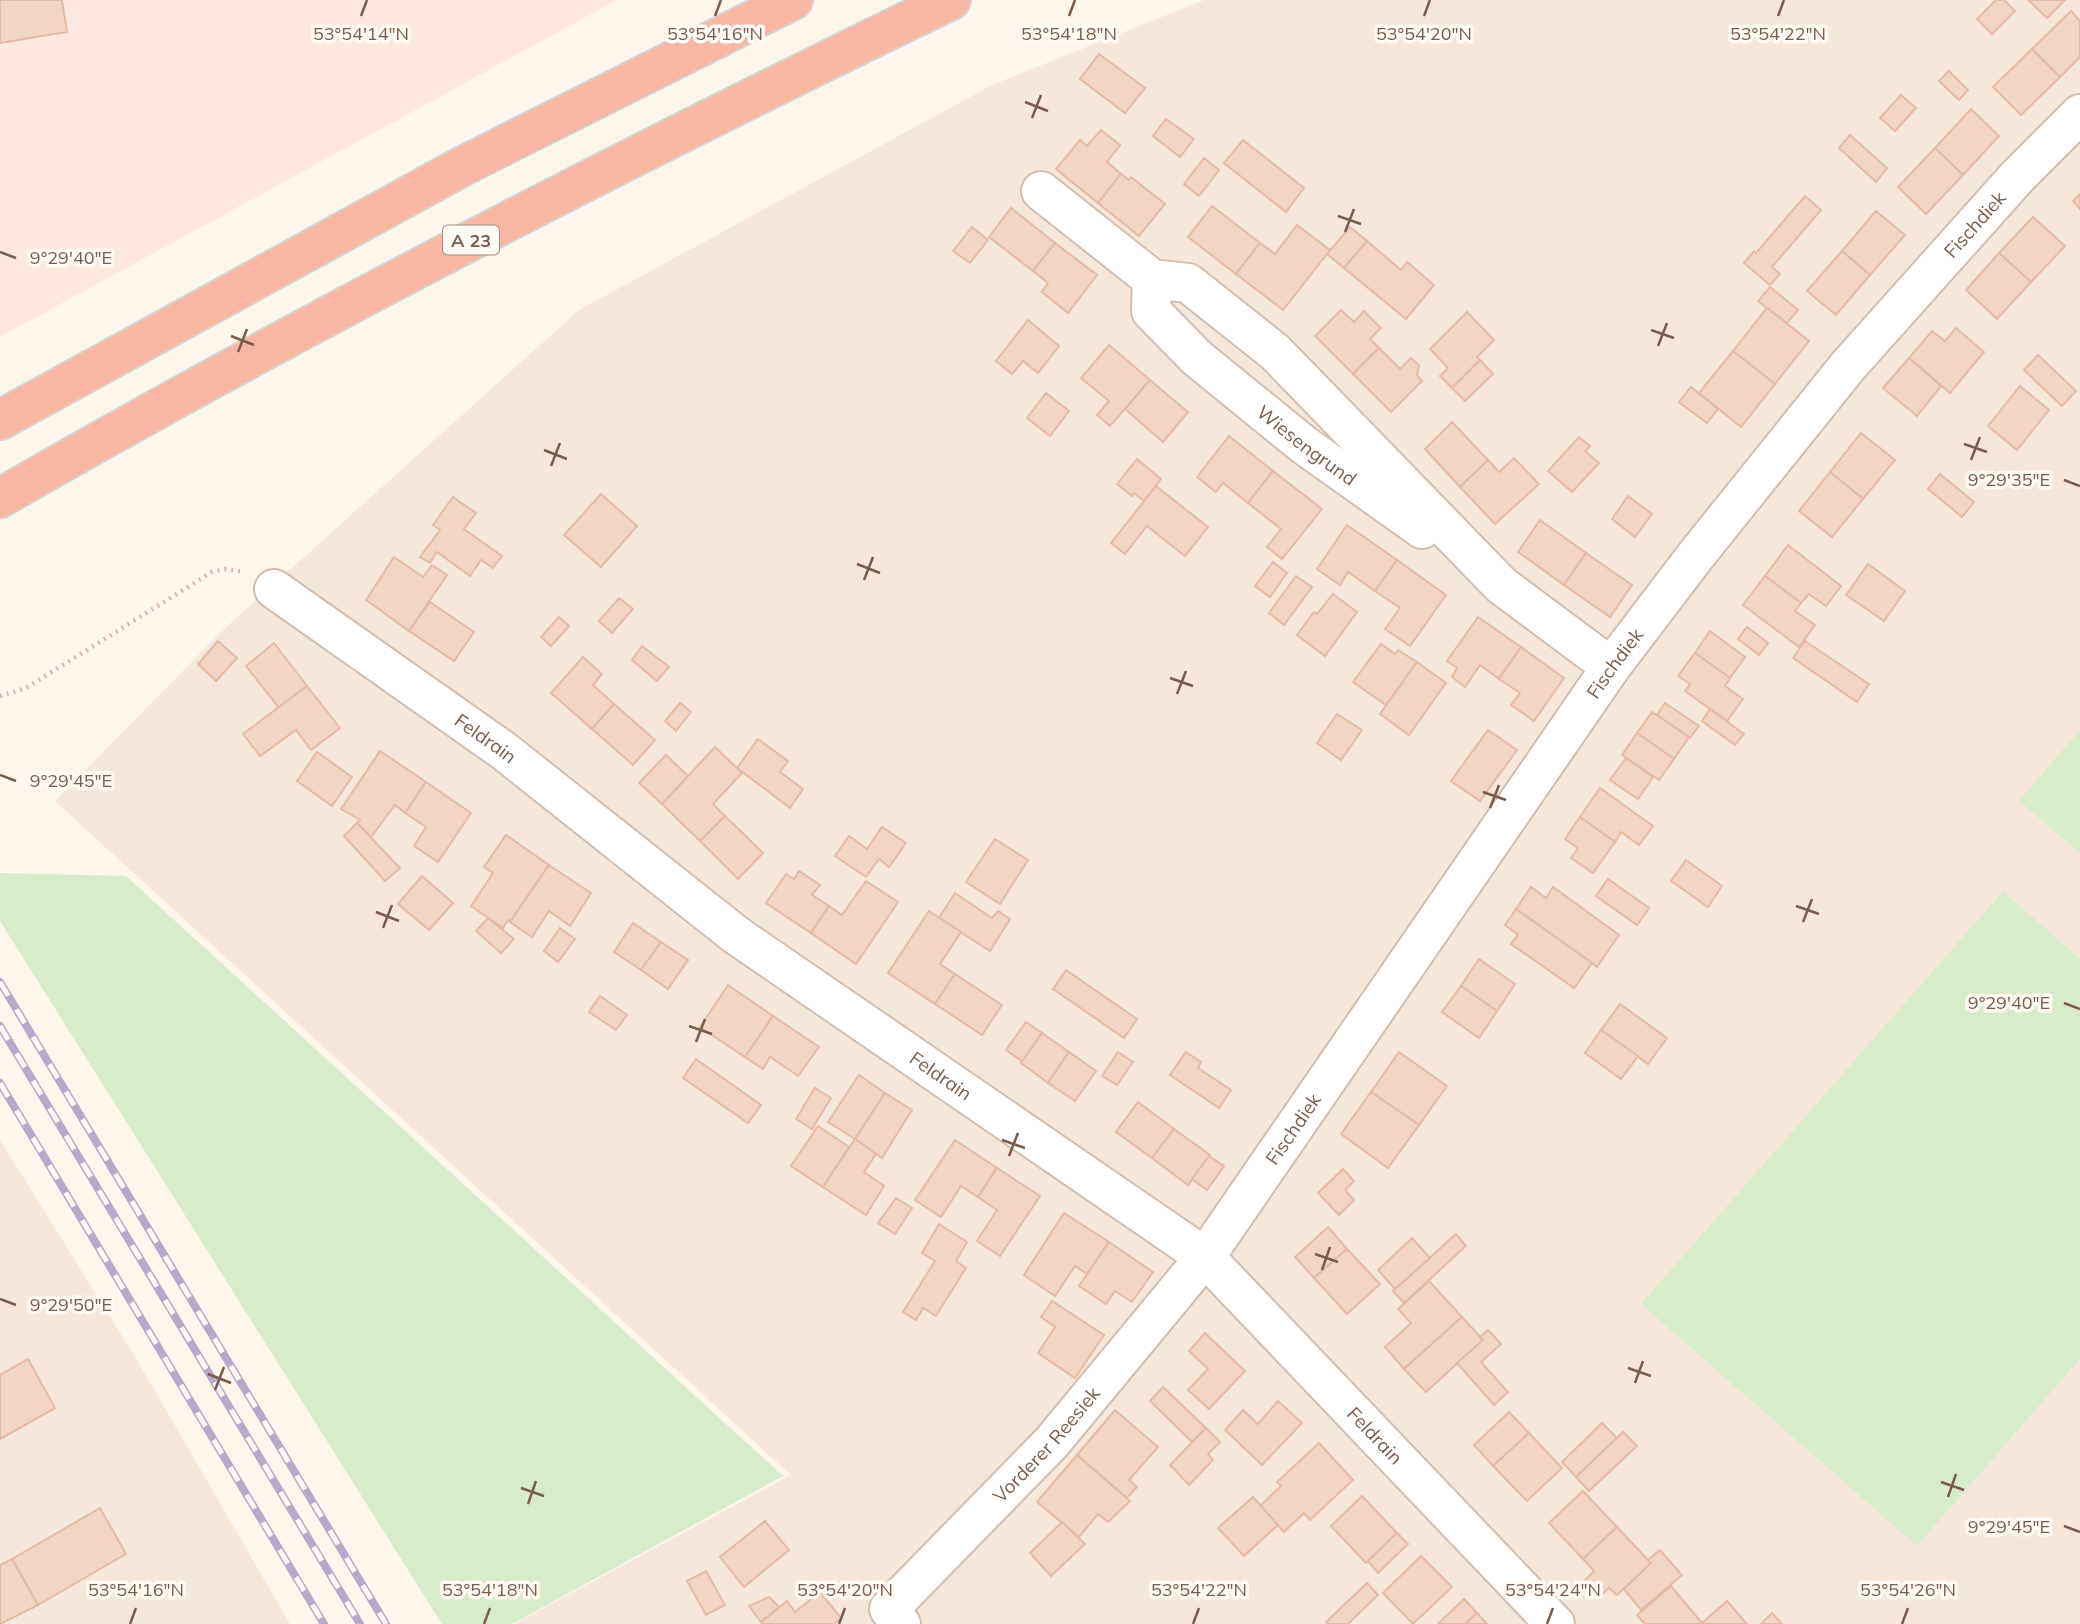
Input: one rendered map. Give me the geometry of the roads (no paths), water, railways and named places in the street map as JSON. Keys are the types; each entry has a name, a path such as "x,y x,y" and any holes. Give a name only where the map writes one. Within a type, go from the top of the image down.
{"highway":[{"path":"0,420 463,166 793,0"},
{"name":"A 23","path":"0,498 486,231 951,0"}],"street":[{"name":"Fischdiek","path":"1205,1257 1611,667 1697,554 1848,366 2017,177 2080,114"},
{"path":"1041,191 1152,279"},
{"name":"Wiesengrund","path":"1501,585 1275,352 1188,284 1152,279 1151,311 1197,358 1304,445 1611,667"},
{"name":"Feldrain","path":"274,589 504,751 736,935 1205,1257 1555,1624"},
{"name":"Vorderer Reesiek","path":"901,1624 889,1609 1052,1442 1205,1257"}],"railway":[{"path":"0,982 386,1624"},
{"path":"0,1026 360,1624"},
{"path":"0,1083 324,1624"}]}
